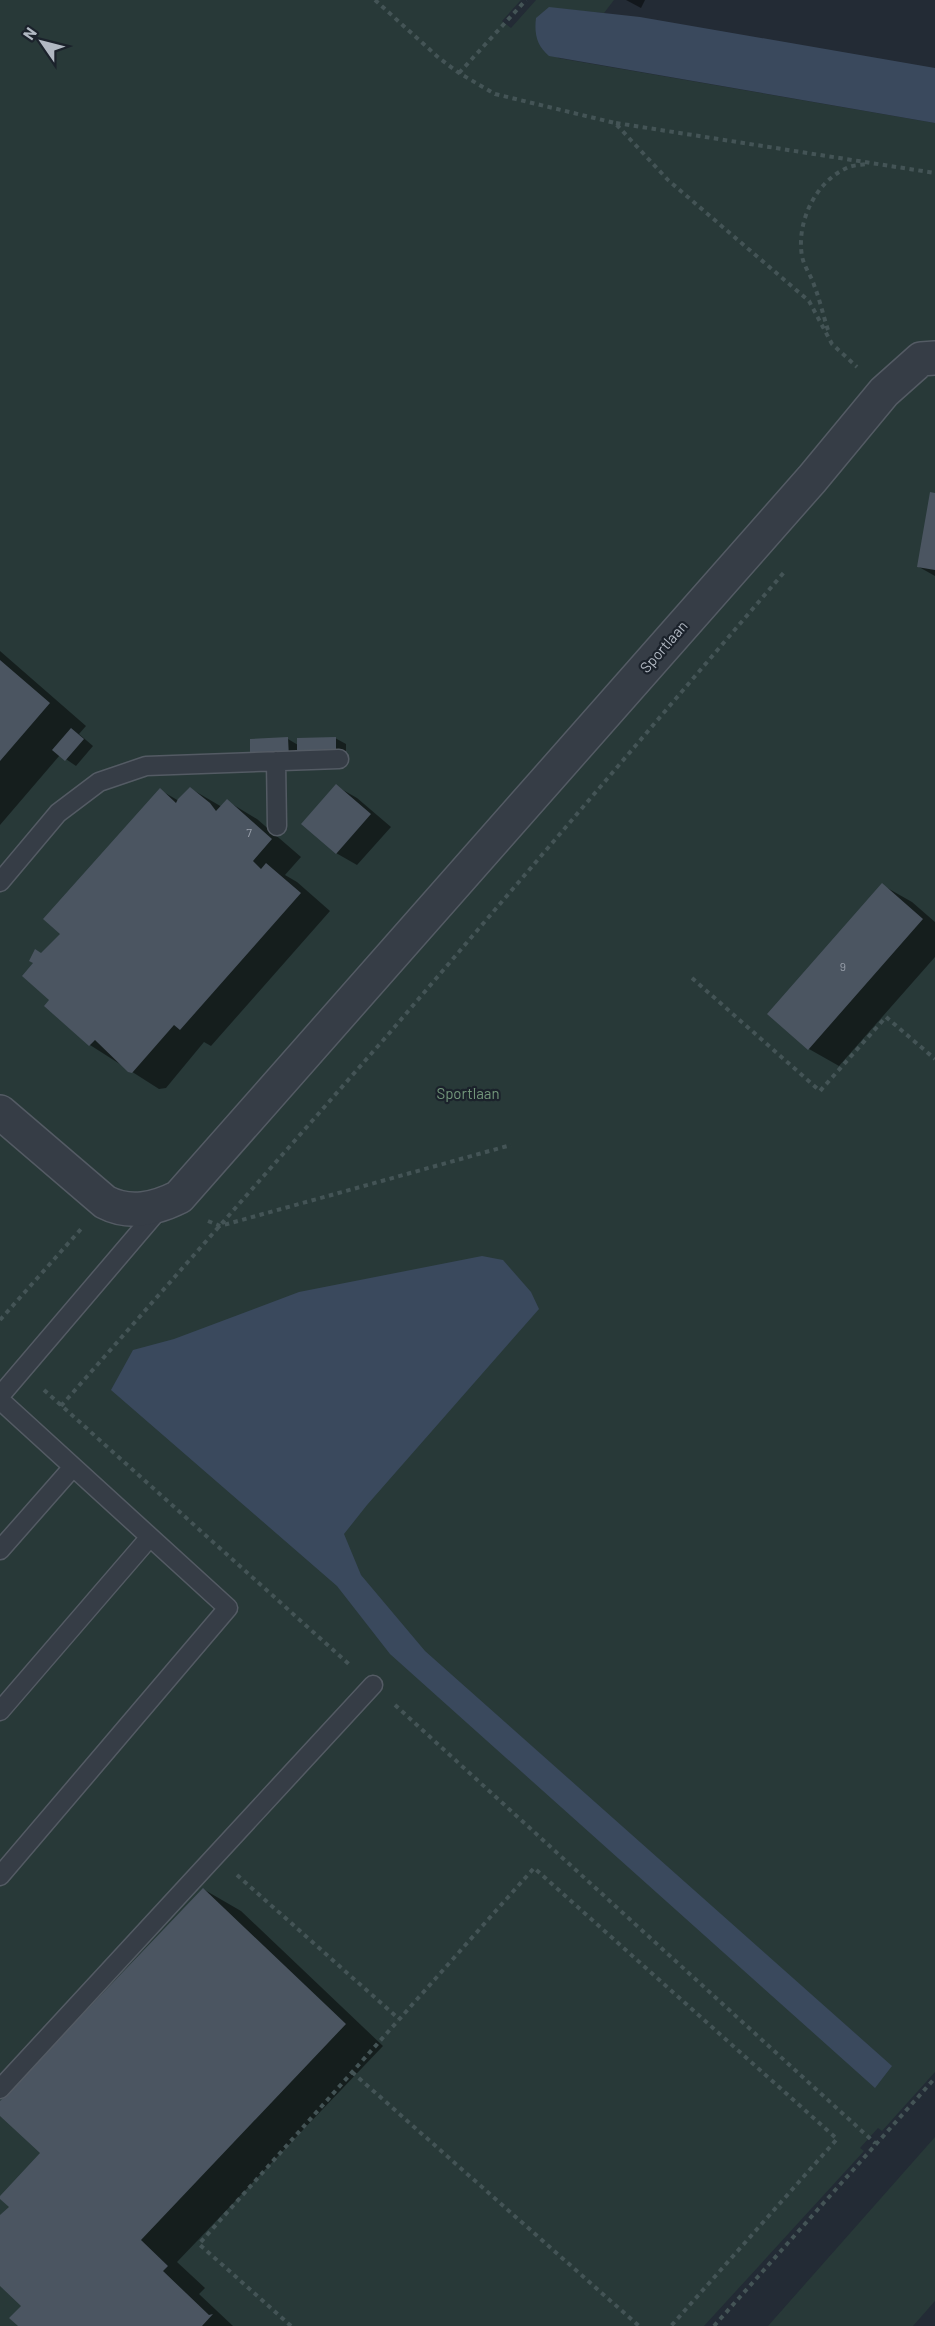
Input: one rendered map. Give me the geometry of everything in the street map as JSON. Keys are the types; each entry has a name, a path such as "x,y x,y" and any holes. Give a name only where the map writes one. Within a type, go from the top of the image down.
{"street":[{"name":"Sportlaan","path":"0,1112 105,1202 116,1207 143,1210 179,1197 788,506 884,392 921,359 935,358"}],"lane":[{"path":"0,882 58,813 99,782 146,766 339,759"},
{"path":"276,761 277,826"},
{"path":"0,1396 162,1205"},
{"path":"0,1400 228,1608 0,1876"},
{"path":"0,1550 73,1467"},
{"path":"0,1711 150,1538"},
{"path":"0,2089 373,1685"}],"path":[{"path":"375,0 459,73 495,94 615,123 935,173"},
{"path":"459,73 526,0"},
{"path":"615,123 668,180 809,301 832,344 884,392"},
{"path":"832,344 814,282 805,268 801,236 804,219 818,192 833,177 849,167 871,163"},
{"path":"61,1406 394,1028 792,562"},
{"path":"692,978 820,1090 886,1017 935,1059"},
{"path":"162,1205 220,1226 511,1145"},
{"path":"0,1320 105,1202"},
{"path":"22,1370 373,1685 875,2143"},
{"path":"216,1856 399,2019"},
{"path":"291,2326 199,2244 534,1868 837,2139 671,2326"},
{"path":"352,2072 639,2326"},
{"path":"714,2326 935,2078"}],"green space":[{"name":"Sportlaan","path":"0,0 521,0 502,21 511,28 536,0 614,0 604,13 549,8 558,58 935,123 935,2072 882,2131 878,2128 860,2148 864,2151 704,2326 0,2326"},
{"path":"935,2137 935,2301 913,2326 768,2326"}],"water":[{"path":"549,7 640,17 935,68 935,123 549,56 539,44 535,24 536,18"},
{"path":"482,1256 503,1260 531,1292 539,1309 344,1534 361,1575 425,1651 892,2066 875,2088 390,1654 337,1586 111,1390 133,1350 174,1339 299,1292"}],"building":[{"path":"930,492 935,493 935,570 917,567"},
{"path":"0,660 50,703 0,761"},
{"path":"71,728 84,739 65,761 52,750"},
{"path":"288,737 289,758 250,759 250,739"},
{"path":"336,737 336,758 297,758 297,738"},
{"path":"336,784 371,814 336,854 301,824"},
{"path":"190,787 210,803 216,811 227,799 272,839 253,861 261,869 266,863 301,893 180,1030 174,1025 132,1073 128,1072 95,1040 89,1046 44,1006 49,1000 22,976 33,963 29,961 35,949 41,953 60,934 43,919 160,788 176,803"},
{"path":"882,883 923,919 808,1050 767,1014"},
{"path":"203,1888 346,2024 141,2240 168,2266 163,2271 209,2315 213,2314 202,2326 18,2326 9,2318 21,2306 0,2286 0,2215 9,2207 0,2199 0,2196 40,2153 0,2116 0,2101"}]}
